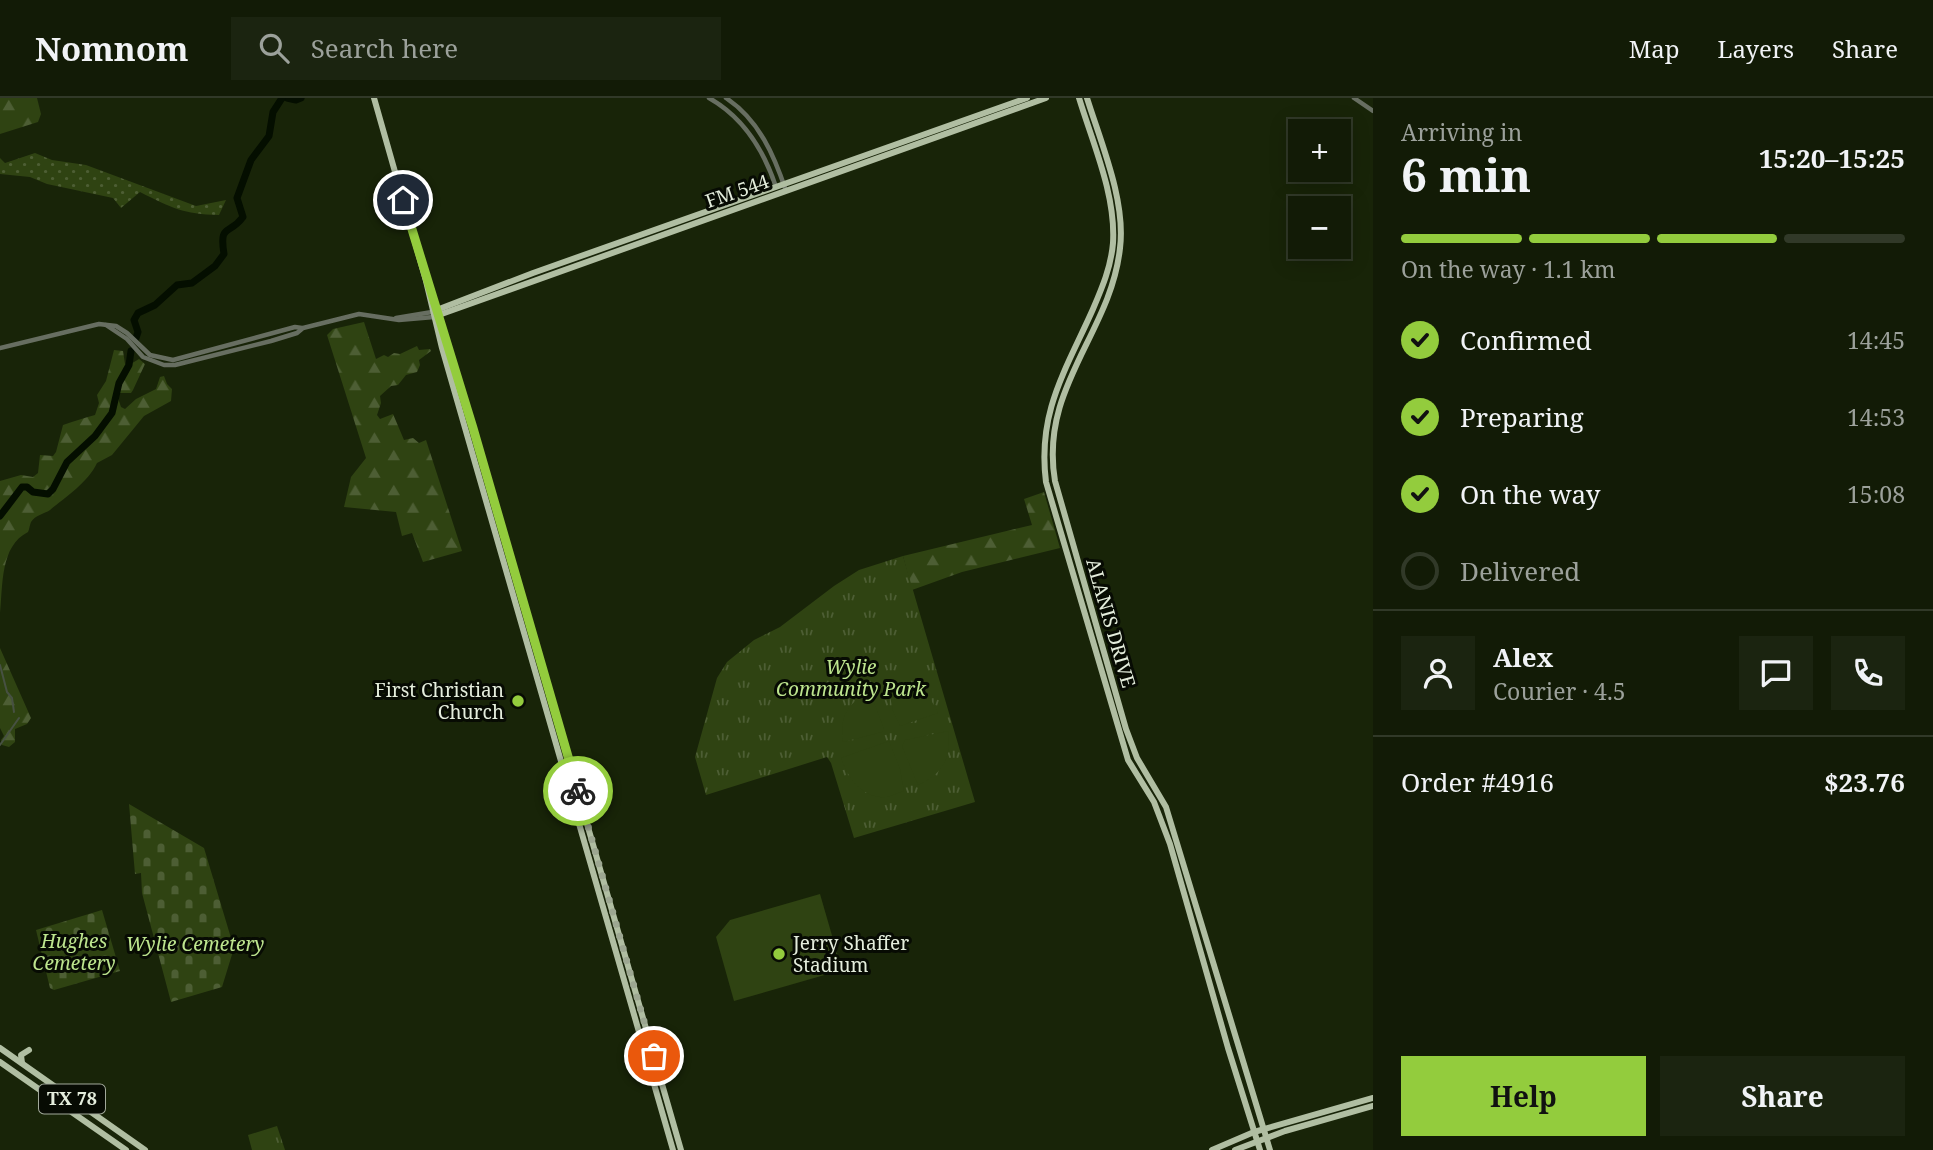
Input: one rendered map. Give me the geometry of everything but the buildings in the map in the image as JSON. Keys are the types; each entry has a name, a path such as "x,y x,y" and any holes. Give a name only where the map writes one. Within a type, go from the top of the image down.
{"main road":[{"path":"374,98 681,1150"},
{"name":"FM 544","path":"784,188 1027,98"},
{"name":"FM 544","path":"436,314 776,190 1046,98"},
{"name":"ALANIS DRIVE","path":"1079,98 1109,197 1113,243 1105,281 1055,392 1047,417 1044,462 1046,482 1128,760 1154,802 1170,844 1191,923 1260,1150"},
{"name":"ALANIS DRIVE","path":"1087,98 1116,195 1121,220 1121,246 1118,267 1110,289 1058,407 1053,434 1052,462 1055,481 1126,729 1137,758 1166,807 1270,1150"},
{"path":"490,499 673,1150"},
{"name":"TX 78","path":"0,1048 145,1150"},
{"path":"23,1065 20,1056 29,1050"},
{"name":"TX 78","path":"0,1062 127,1150"},
{"path":"1212,1150 1263,1129 1373,1098"},
{"path":"1235,1150 1373,1106"}],"street":[{"path":"709,98 743,126 762,153 776,190"},
{"path":"726,98 750,120 767,144 784,188"},
{"path":"1354,98 1373,111"},
{"path":"743,126 750,120"},
{"path":"106,325 149,361 164,365 185,363 359,314 396,318 436,314"},
{"path":"0,348 90,325 106,325 125,331 150,355 173,360 295,327 303,328"}],"green space":[{"path":"0,98 37,98 41,114 38,122 0,134"},
{"path":"35,153 52,160 86,165 196,206 226,200 219,215 196,213 178,209 140,192 121,208 113,198 47,184 30,177 0,174 0,158 5,163"},
{"path":"364,322 376,359 384,355 388,357 394,353 400,354 417,346 419,350 431,351 419,360 417,372 406,375 398,385 391,386 380,396 377,415 380,419 393,414 404,440 413,438 419,443 426,440 462,551 423,562 412,533 402,536 396,512 344,507 351,477 366,458 327,335 333,329"},
{"path":"114,350 123,351 125,364 129,365 139,359 145,364 131,393 120,393 118,398 121,407 125,409 136,399 156,389 160,377 164,376 172,389 171,401 144,416 112,455 97,463 76,488 50,510 33,520 28,532 19,538 8,556 0,613 0,481 21,475 33,477 38,473 40,455 53,456 56,452 63,425 95,415 99,403 97,395 106,381"},
{"path":"1044,492 1060,548 962,572 912,590 903,556 1032,525 1024,499"},
{"name":"Wylie Community Park","path":"903,556 975,802 854,838 827,757 706,795 695,757 717,678 727,662 754,640 780,627 859,570"},
{"path":"0,648 31,718 27,724 15,729 15,742 9,747 2,745 1,740 4,736 0,728"},
{"path":"900,684 923,693 938,713 900,726 893,711 888,686"},
{"path":"870,692 884,729 882,732 843,742 842,725 847,711"},
{"path":"948,731 949,749 944,764 934,776 918,785 902,746 905,740"},
{"path":"889,741 900,769 904,791 887,797 870,795 852,780 841,758"},
{"name":"Wylie Cemetery","path":"129,804 204,848 234,948 222,987 171,1002 142,893 141,873 135,874"},
{"name":"Jerry Shaffer Stadium","path":"820,894 842,970 734,1001 716,937 730,920"},
{"name":"Hughes Cemetery","path":"102,910 120,971 54,990 50,988 36,930"},
{"path":"277,1126 285,1150 252,1150 248,1135"}],"waterway":[{"path":"136,338 138,332 134,320 138,313 155,305 177,285 192,283 215,266 224,254 224,234 243,217 237,198 251,160 269,136 273,112 282,98"},
{"path":"287,98 301,98"},
{"path":"0,516 22,487 48,494 53,489 67,462 95,436 112,413 119,383 129,365 131,351"},
{"path":"0,665 14,712"},
{"path":"0,745 19,718"}],"way so far":[{"path":"578,791 654,1056"}],"place":[{"name":"First Christian Church","path":"518,701"},
{"name":"Jerry Shaffer Stadium","path":"779,954"}],"route":[{"path":"403,200 473,428 578,791"}]}
